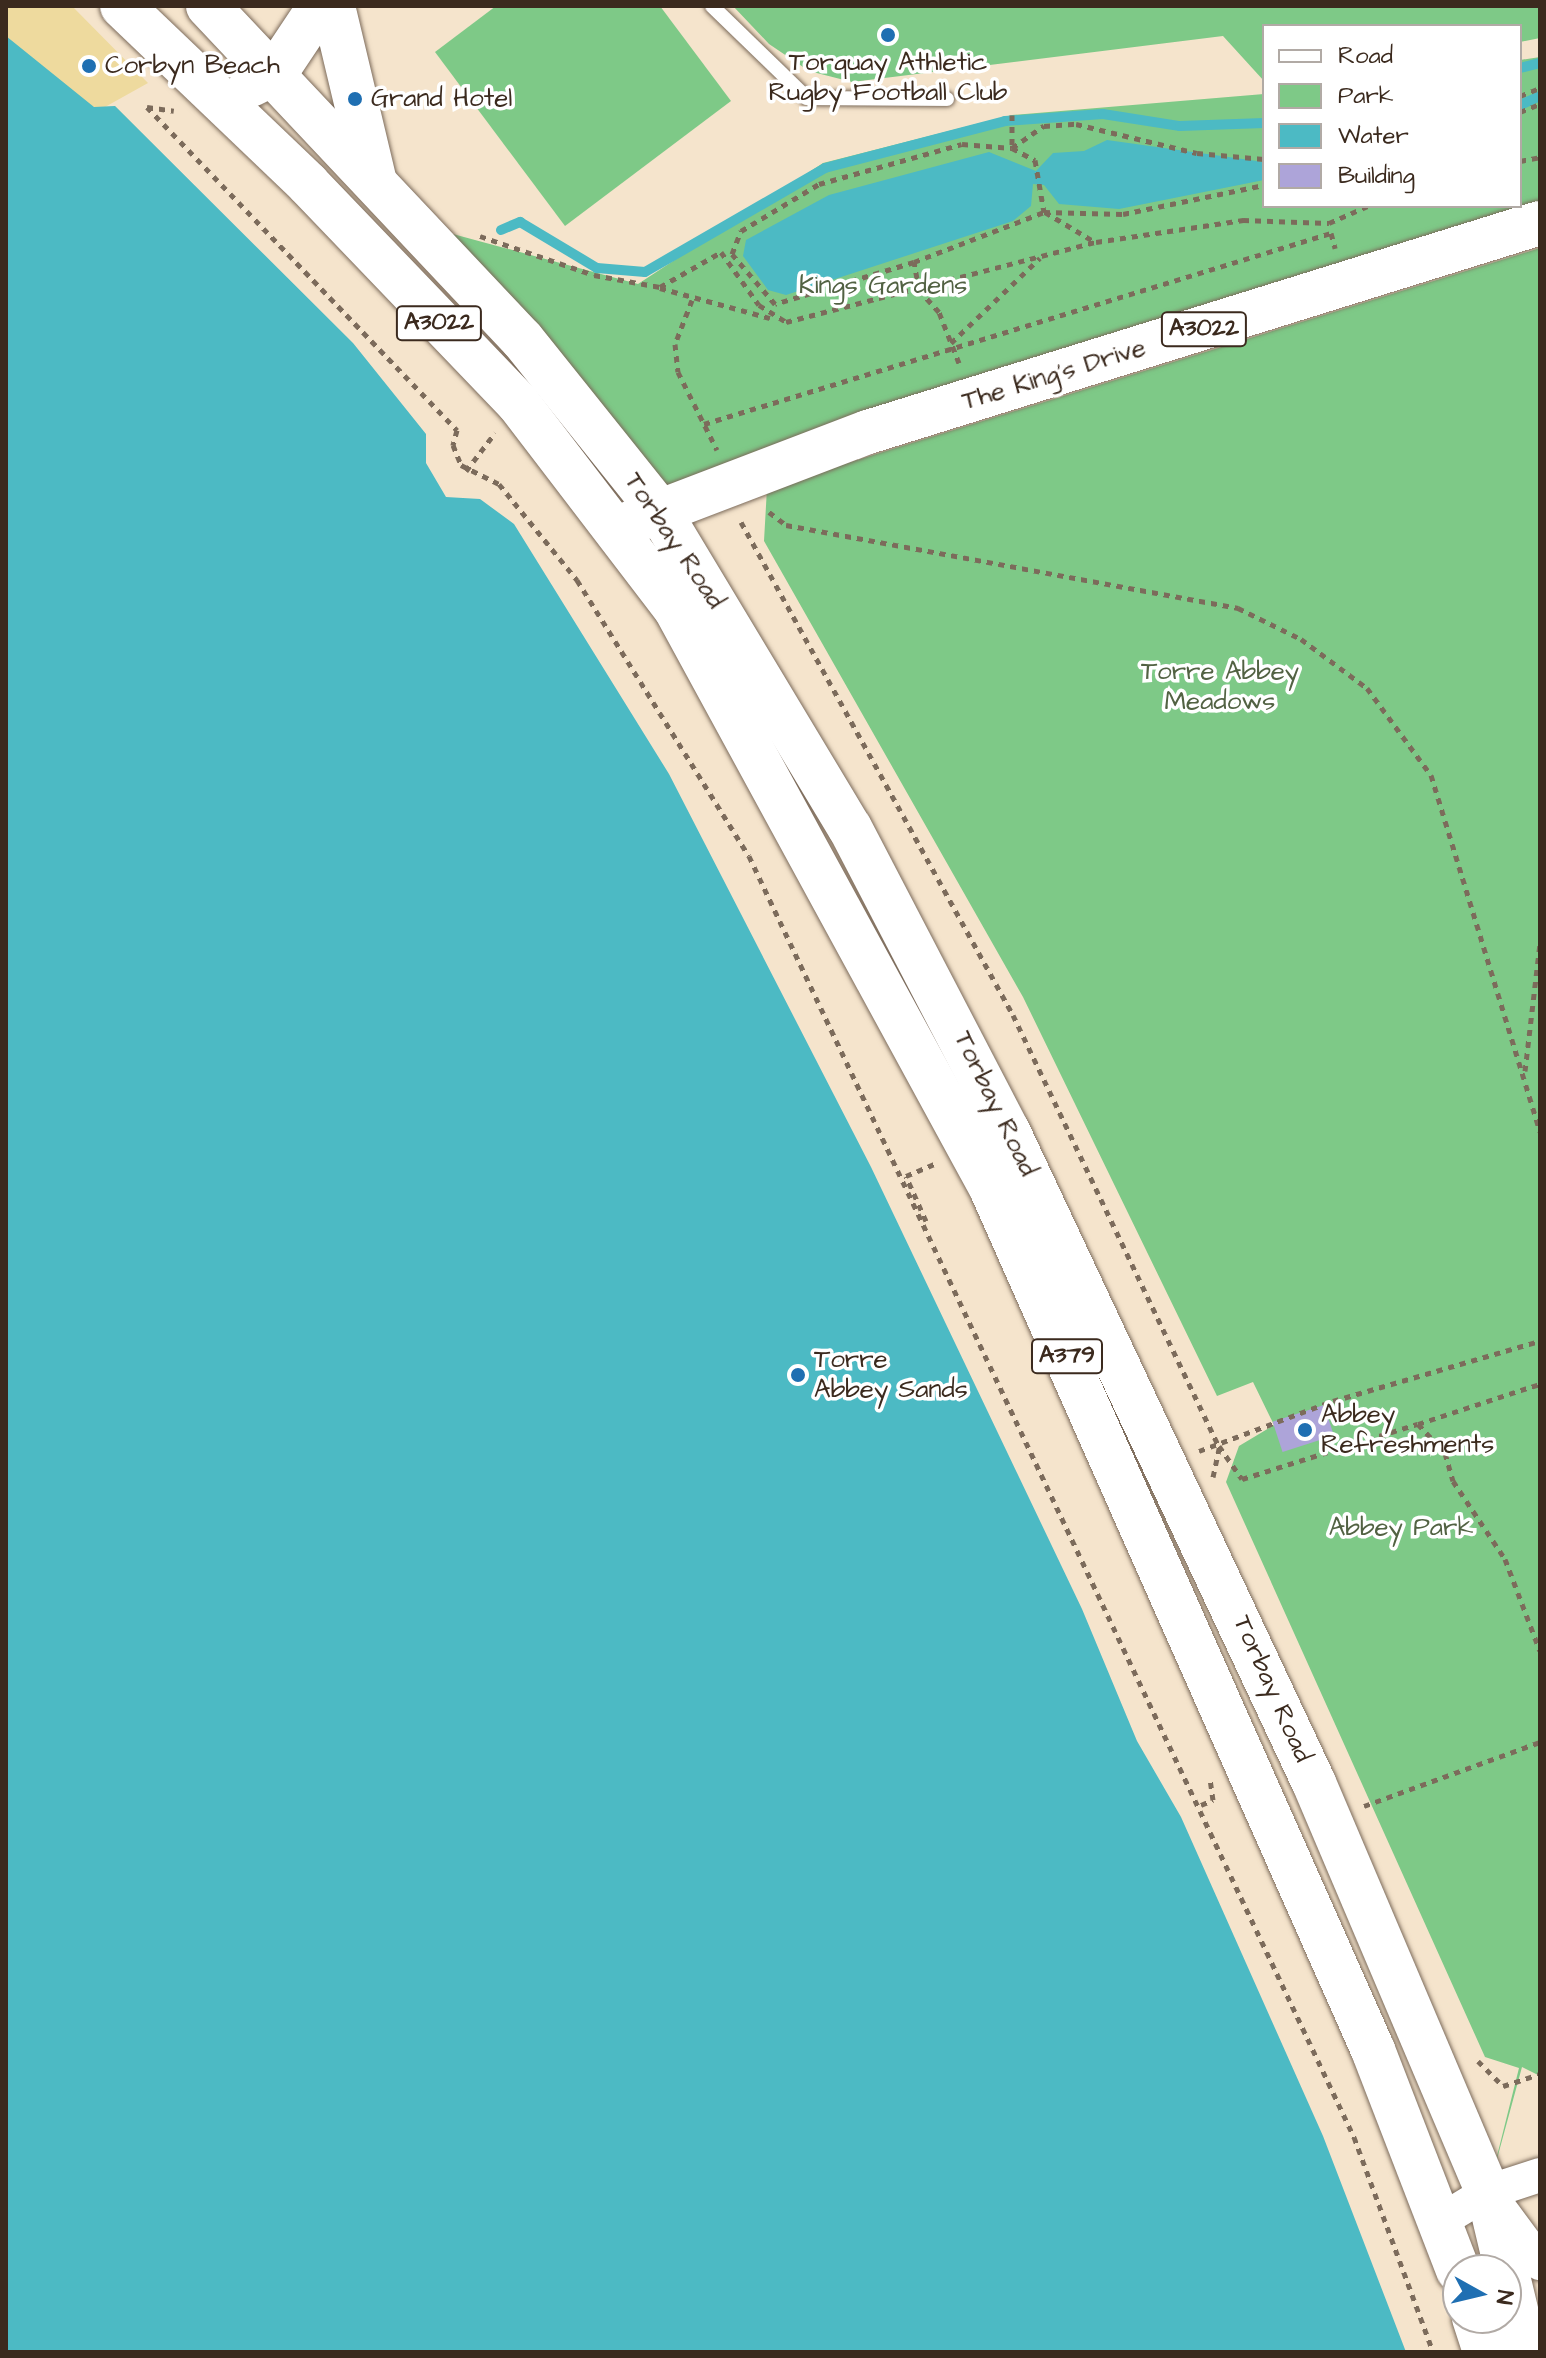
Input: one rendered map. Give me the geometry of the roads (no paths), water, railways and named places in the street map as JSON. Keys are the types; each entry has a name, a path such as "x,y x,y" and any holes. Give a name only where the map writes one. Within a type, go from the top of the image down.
{"main road":[{"name":"Torbay Road","path":"122,6 518,403 619,528 675,608 761,756 971,1148 1130,1494 1442,2220 1453,2254"},
{"name":"Torbay Road","path":"206,6 276,72 522,339 658,509 850,828 951,1014 1169,1465 1488,2192 1526,2352"},
{"name":"A3022","path":"206,6 221,53 220,102"},
{"path":"220,102 276,72 320,6"},
{"path":"333,6 374,181"},
{"name":"The King's Drive","path":"619,528 724,470 1540,223"}],"street":[{"path":"1442,2220 1488,2192 1540,2175"},
{"path":"1488,2192 1540,2263"}],"lane":[{"path":"712,6 735,36 807,98 947,99"}],"water":[{"path":"6,36 94,107 115,106 353,343 426,434 426,463 446,497 480,499 514,524 669,774 871,1167 1082,1609 1137,1741 1181,1817 1323,2136 1406,2352 6,2352"},
{"path":"1107,140 1262,162 1262,180 1119,209 1059,204 1044,185 1033,184 1031,206 1013,221 786,295 768,290 743,256 746,240 829,195 989,152 1036,171 1053,153 1084,151"}],"waterway":[{"path":"1522,68 1540,63"},
{"path":"1522,104 1540,96"},
{"path":"501,230 520,222 597,268 645,272 825,168 1005,121 1103,114 1180,126 1262,123"}],"place":[{"name":"Torquay Athletic Rugby Football Club","path":"888,35"},
{"name":"Corbyn Beach","path":"89,66"},
{"name":"Grand Hotel","path":"355,99"},
{"name":"Torre Abbey Sands","path":"798,1375"},
{"name":"Abbey Refreshments","path":"1305,1430"}],"park label":[{"name":"Kings Gardens","path":"883,286"},
{"name":"Torre Abbey Meadows","path":"1220,687"},
{"name":"Abbey Park","path":"1401,1528"}]}
